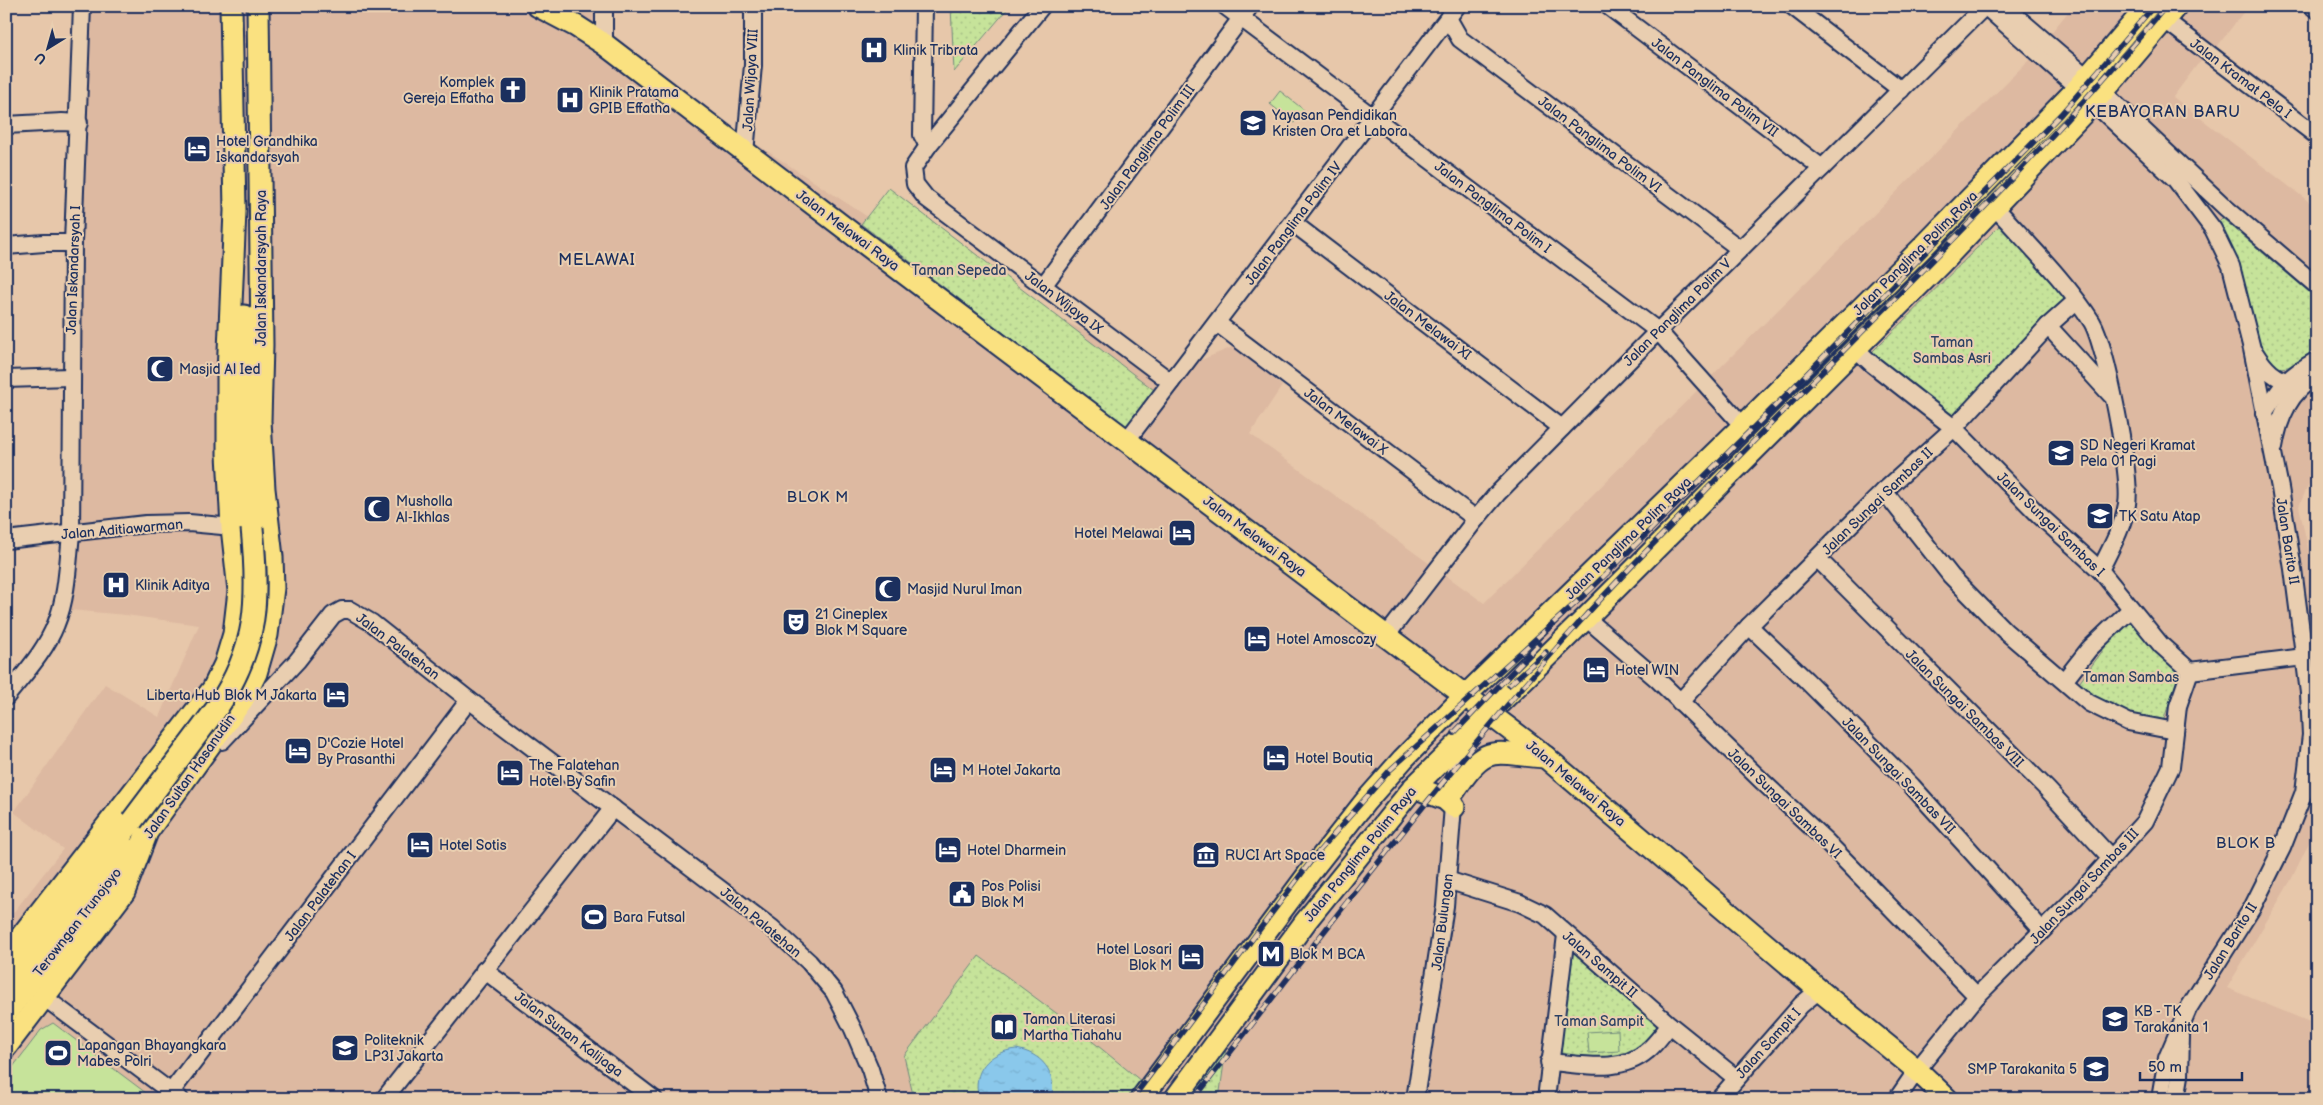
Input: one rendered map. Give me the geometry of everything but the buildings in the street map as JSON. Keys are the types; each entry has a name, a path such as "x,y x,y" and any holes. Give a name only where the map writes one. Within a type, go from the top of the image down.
{"main road":[{"name":"Jalan Iskandarsyah Raya","path":"231,6 235,211 228,374 228,454 232,527"},
{"path":"139,826 230,689 249,644 253,618 256,573 249,505 244,370 245,6"},
{"name":"Jalan Iskandarsyah Raya","path":"258,6 262,345 260,421 268,530"},
{"name":"Jalan Melawai Raya","path":"538,6 576,26 604,44 745,153 1388,635 1546,757 1818,990 1917,1070 1947,1099"},
{"name":"Jalan Panglima Polim Raya","path":"1175,1099 1332,889 1414,786 1489,714 1856,349 1994,206 2090,90 2148,6"},
{"name":"Jalan Panglima Polim Raya","path":"1141,1099 1310,872 1365,802 1465,696 2170,13"},
{"path":"6,956 213,689 225,664 234,634 239,591 232,527"},
{"name":"Jalan Sultan Hasanudin","path":"6,1047 124,892 139,826 186,780 243,699 256,673 267,635 273,588 272,557 268,530"},
{"path":"1414,786 1446,799 1455,799 1470,768 1481,757 1496,752 1546,757"},
{"name":"Terowngan Trunojoyo","path":"6,986 86,884 139,826"},
{"name":"Terowngan Trunojoyo","path":"6,1013 139,826"},
{"path":"86,884 99,838"},
{"path":"1310,872 1332,889"}],"street":[{"name":"Jalan Iskandarsyah I","path":"6,697 34,662 57,623 67,572 71,534 70,377 82,6"},
{"path":"604,6 604,44"},
{"name":"Jalan Wijaya VIII","path":"745,153 753,65 753,6"},
{"path":"924,6 922,135 928,146"},
{"name":"Jalan Wijaya IX","path":"1042,6 928,146 913,168 915,184 926,198 1171,382"},
{"name":"Jalan Panglima Polim I","path":"1225,6 1246,12 1374,117 1658,331 1743,426"},
{"name":"Jalan Panglima Polim VII","path":"1608,6 1822,168"},
{"path":"1792,6 1901,90"},
{"path":"1985,6 2090,90 2317,286"},
{"name":"Jalan Panglima Polim V","path":"1388,635 1476,519 1562,428 1985,6"},
{"path":"2004,6 2090,90"},
{"path":"2312,6 2317,10"},
{"name":"Jalan Panglima Polim III","path":"1043,286 1246,12"},
{"name":"Jalan Panglima Polim IV","path":"1127,440 1452,12"},
{"name":"Jalan Panglima Polim VI","path":"1452,12 1460,39 1740,249"},
{"name":"Jalan Kramat Pela I","path":"2170,13 2317,136"},
{"path":"1435,36 1460,39"},
{"name":"Jalan Barito II","path":"2090,90 2175,180 2213,229 2230,266 2252,349 2294,569 2309,693 2311,735 2310,796 2252,908 2188,1009 2167,1058 2160,1099"},
{"path":"6,125 79,123"},
{"path":"1994,206 2076,301 2092,323 2105,357 2128,476 2128,501 2123,521 2100,570"},
{"name":"Jalan Melawai XI","path":"1293,223 1562,428"},
{"path":"6,246 73,243"},
{"name":"Jalan Sungai Sambas II","path":"1680,702 1749,626 1884,492 1954,428 2048,326 2076,301"},
{"name":"Jalan Melawai X","path":"1217,323 1476,519"},
{"path":"2048,326 2113,397"},
{"path":"1856,349 1872,364 1954,428"},
{"path":"2252,349 2263,366 2274,376 2285,382 2302,384"},
{"path":"2264,413 2293,373 2317,360"},
{"path":"2273,457 2277,429 2285,406 2302,384 2317,375"},
{"path":"6,379 70,377"},
{"name":"Jalan Sungai Sambas I","path":"1954,428 2040,515 2100,570 2161,645 2190,671"},
{"path":"1884,492 1951,576 2005,631 2089,703 2128,722 2175,731"},
{"name":"Jalan Aditiawarman","path":"6,540 146,524 189,522 268,530"},
{"name":"Jalan Sungai Sambas VIII","path":"1818,559 2048,790 2111,858"},
{"path":"2064,681 2089,649 2131,609"},
{"name":"Jalan Palatehan","path":"186,780 297,661 326,622 342,610 350,610 372,623 469,700 772,928 809,962 834,992 842,1006 870,1069 879,1099"},
{"name":"Jalan Sungai Sambas VI","path":"1586,618 1658,680 1825,840 1977,996"},
{"name":"Jalan Sungai Sambas VII","path":"1749,626 1912,786 2042,930"},
{"path":"2190,671 2304,656"},
{"name":"Jalan Sungai Sambas III","path":"1897,1099 1917,1070 1977,996 2145,821 2160,794 2171,767 2182,693 2190,671"},
{"name":"Jalan Palatehan I","path":"176,1095 469,700"},
{"name":"Jalan Bulungan","path":"1416,1099 1437,966 1455,799 1458,744"},
{"path":"384,1099 613,808"},
{"name":"Jalan Sampit II","path":"1447,880 1520,903 1546,916 1670,1025 1736,1078"},
{"path":"1546,1099 1566,934"},
{"name":"Jalan Sunan Kalijaga","path":"484,970 654,1099"},
{"name":"Jalan Sampit I","path":"1719,1099 1801,1005 1818,990"},
{"path":"45,998 176,1095"},
{"path":"1549,1062 1611,1066 1630,1062 1648,1051 1670,1025"},
{"name":"Jalan Barito II","path":"2176,1099 2180,1076 2181,1026"}],"shaded area":[{"path":"77,6 604,6 610,48 909,244 1170,373 1235,346 1282,386 1250,434 1484,603 2027,62 2073,6 2248,6 2213,52 2197,65 2173,97 2317,208 2317,466 2299,506 2317,591 2317,826 2291,880 2227,988 2317,1025 2317,1099 6,1099 6,922 63,849 14,812 105,684 159,717 199,625 126,615 70,610 65,423"}],"green space":[{"path":"951,6 1010,6 954,72"},
{"path":"1280,91 1304,110 1294,123 1270,104"},
{"name":"Taman Sepeda","path":"889,188 1154,390 1127,427 861,224"},
{"path":"2222,218 2317,299 2317,351 2288,367 2279,368 2261,351 2242,277 2219,221"},
{"name":"Taman Sambas Asri","path":"2002,223 2068,301 1957,424 1870,354"},
{"name":"Taman Sambas","path":"2127,617 2180,670 2161,728 2124,717 2077,686"},
{"name":"Taman Sampit","path":"1568,948 1661,1023 1644,1048 1611,1060 1556,1055"},
{"path":"979,956 1071,1024 1141,1081 1128,1099 914,1099 904,1056"},
{"name":"Lapangan Bhayangkara Mabes Polri","path":"53,1023 154,1099 6,1099 6,1076 41,1030"},
{"path":"1618,1030 1619,1051 1589,1053 1587,1032"},
{"path":"1226,1048 1219,1099 1189,1099"}],"water":[{"path":"1016,1049 1033,1055 1046,1065 1052,1080 1051,1099 979,1099 978,1080 984,1065 998,1054"}],"railway":[{"path":"1132,1099 1314,857 1390,770 1590,590 1785,396 2061,114 2154,6"},
{"path":"1194,1099 1430,799 1578,624 1763,431 1998,193 2111,70 2166,6"},
{"path":"1454,733 1539,644"},
{"path":"1509,685 1546,652"}],"place":[{"name":"Klinik Tribrata","path":"874,50"},
{"name":"Komplek Gereja Effatha","path":"513,90"},
{"name":"Klinik Pratama GPIB Effatha","path":"570,100"},
{"name":"Yayasan Pendidikan Kristen Ora et Labora","path":"1253,123"},
{"name":"Hotel Grandhika Iskandarsyah","path":"197,149"},
{"name":"Masjid Al Ied","path":"160,369"},
{"name":"SD Negeri Kramat Pela 01 Pagi","path":"2061,453"},
{"name":"Musholla Al-Ikhlas","path":"377,509"},
{"name":"TK Satu Atap","path":"2100,516"},
{"name":"Hotel Melawai","path":"1182,533"},
{"name":"Klinik Aditya","path":"116,585"},
{"name":"Masjid Nurul Iman","path":"888,589"},
{"name":"21 Cineplex Blok M Square","path":"796,622"},
{"name":"Hotel Amoscozy","path":"1257,639"},
{"name":"Hotel WIN","path":"1596,670"},
{"name":"Liberta Hub Blok M Jakarta","path":"336,695"},
{"name":"D'Cozie Hotel By Prasanthi","path":"298,751"},
{"name":"Hotel Boutiq","path":"1276,758"},
{"name":"M Hotel Jakarta","path":"943,770"},
{"name":"The Falatehan Hotel By Safin","path":"510,773"},
{"name":"Hotel Sotis","path":"420,845"},
{"name":"Hotel Dharmein","path":"948,850"},
{"name":"RUCI Art Space","path":"1206,855"},
{"name":"Pos Polisi Blok M","path":"962,894"},
{"name":"Bara Futsal","path":"594,917"},
{"name":"Blok M BCA","path":"1271,954"},
{"name":"Hotel Losari Blok M","path":"1191,957"},
{"name":"KB - TK Tarakanita 1","path":"2115,1019"},
{"name":"Taman Literasi Martha Tiahahu","path":"1004,1027"},
{"name":"Politeknik LP3I Jakarta","path":"345,1048"},
{"name":"Lapangan Bhayangkara Mabes Polri","path":"58,1053"},
{"name":"SMP Tarakanita 5","path":"2096,1069"}],"district":[{"name":"KEBAYORAN BARU","path":"2163,111"},
{"name":"MELAWAI","path":"597,259"},
{"name":"BLOK M","path":"818,497"},
{"name":"BLOK B","path":"2246,843"}]}
